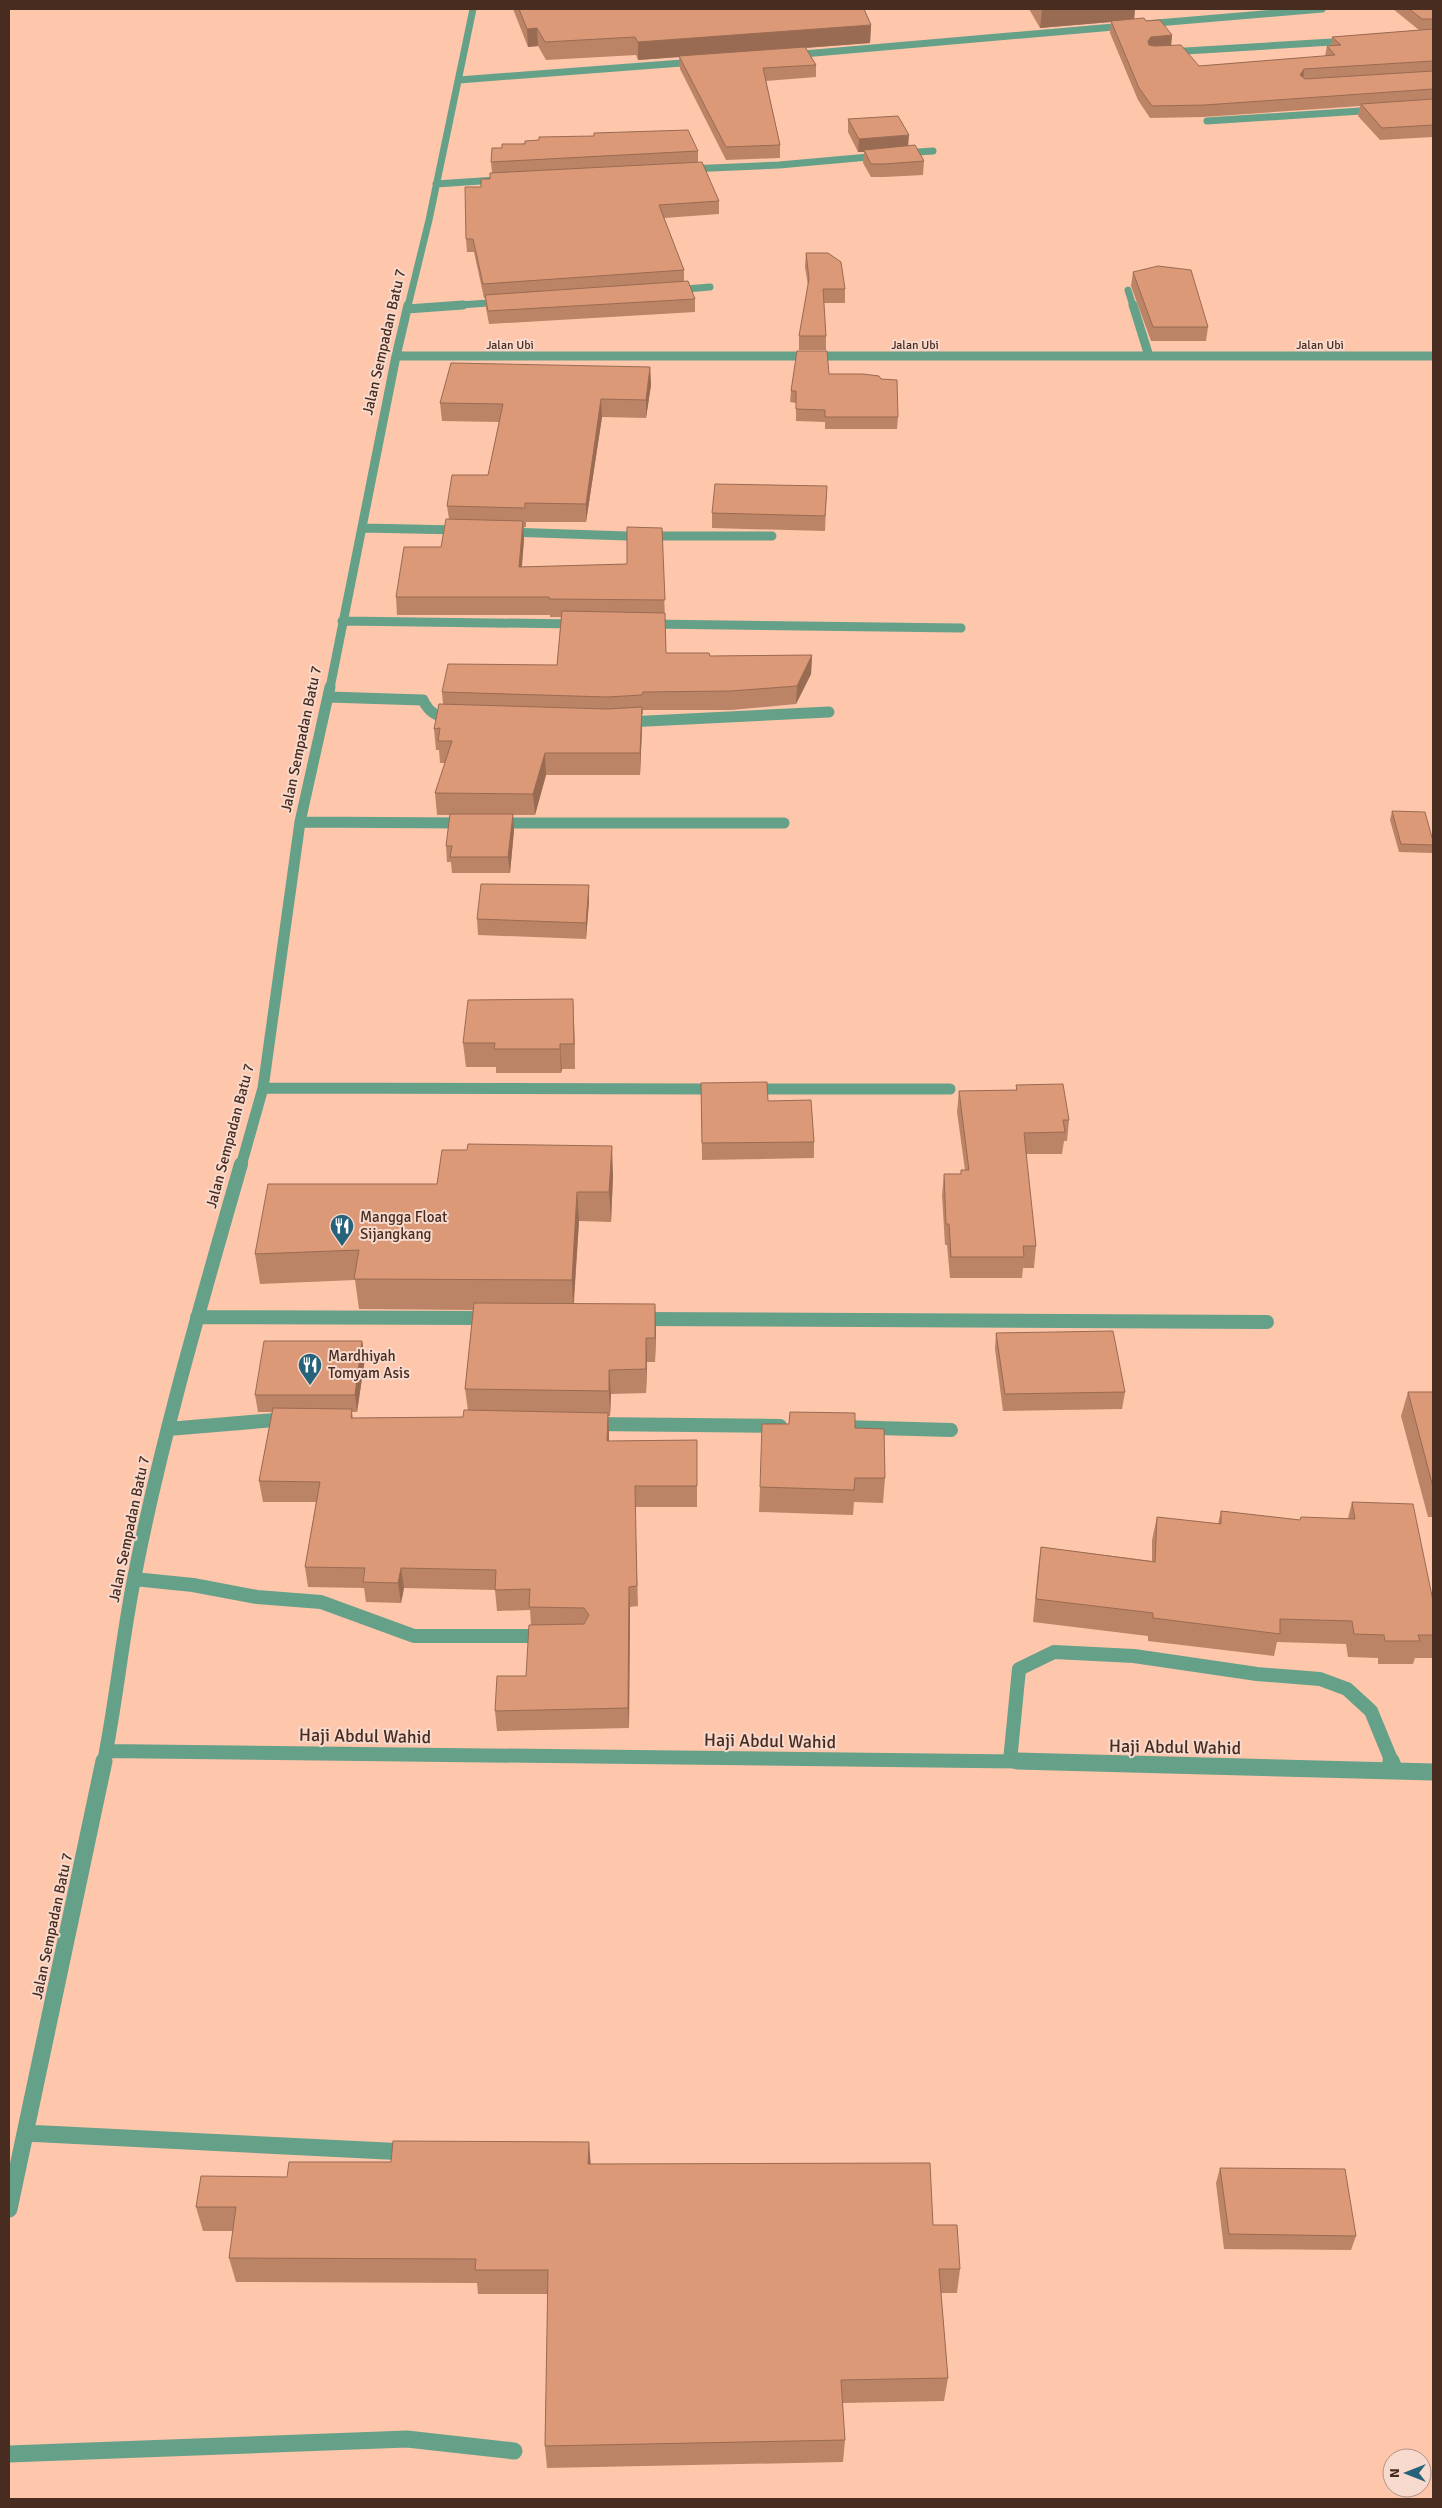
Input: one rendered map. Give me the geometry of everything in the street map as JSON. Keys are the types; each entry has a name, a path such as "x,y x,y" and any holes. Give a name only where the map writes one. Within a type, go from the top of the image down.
{"street":[{"name":"Jalan Sempadan Batu 7","path":"9,2208 106,1751 134,1580 168,1429 197,1317 263,1088 300,822 328,697 396,356 436,184 473,9"},
{"path":"784,55 1322,9"},
{"path":"1161,52 1356,40"},
{"path":"459,80 705,61"},
{"path":"1207,121 1384,110"},
{"path":"894,154 933,151"},
{"path":"684,170 779,165 885,155"},
{"path":"436,184 508,180"},
{"path":"661,290 710,287"},
{"path":"1128,290 1149,356"},
{"path":"407,309 515,301"},
{"name":"Jalan Ubi","path":"396,356 1433,356"},
{"path":"362,528 472,530"},
{"path":"501,532 628,536 772,536"},
{"path":"342,621 592,624"},
{"path":"642,624 962,628"},
{"path":"328,697 423,700 427,709 442,718 462,718"},
{"path":"618,722 829,712"},
{"path":"300,822 784,823"},
{"path":"263,1088 950,1089"},
{"path":"197,1317 506,1318"},
{"path":"625,1318 1267,1322"},
{"path":"168,1429 297,1419"},
{"path":"575,1424 795,1426"},
{"path":"824,1426 951,1430"},
{"path":"134,1580 193,1585 257,1597 321,1602 414,1636 562,1636"},
{"path":"1010,1761 1019,1669 1054,1652 1134,1656 1257,1674 1320,1679 1346,1689 1371,1711 1395,1771"},
{"name":"Haji Abdul Wahid","path":"106,1751 1010,1761 1433,1772"},
{"path":"25,2133 424,2153"},
{"path":"9,2454 407,2439 514,2451"}],"building":[{"path":"519,9 864,9 871,25 638,42 635,37 545,42 537,28 527,29"},
{"path":"1409,9 1433,9 1433,19 1422,19"},
{"path":"1144,18 1146,21 1160,20 1172,35 1151,37 1148,41 1149,45 1181,45 1199,66 1335,55 1327,46 1341,45 1332,37 1433,29 1433,61 1304,69 1300,75 1305,79 1433,71 1433,89 1205,105 1152,106 1139,88 1111,21"},
{"path":"805,47 816,65 763,68 780,145 726,147 679,56"},
{"path":"1433,99 1433,125 1382,128 1361,104"},
{"path":"898,116 909,135 859,139 848,119"},
{"path":"688,130 698,151 491,162 492,148 502,148 502,144 525,144 525,141 539,140 539,137 594,136 594,133"},
{"path":"915,145 924,161 871,164 864,150"},
{"path":"702,162 719,201 659,205 684,270 483,284 473,239 466,239 465,187 481,187 481,179 490,179 490,173"},
{"path":"806,253 828,253 841,262 845,289 823,289 826,336 799,336 809,279"},
{"path":"1158,266 1191,270 1208,327 1153,327 1133,272"},
{"path":"688,281 695,299 488,311 485,295"},
{"path":"797,351 827,351 829,374 863,374 879,376 881,379 897,380 898,417 825,417 825,410 796,409 796,391 791,391"},
{"path":"451,363 650,367 646,400 601,399 586,504 525,503 525,508 447,506 452,475 488,475 503,404 440,403"},
{"path":"715,484 827,486 825,516 712,513"},
{"path":"446,519 523,521 519,567 627,564 627,527 662,528 665,600 549,599 549,597 396,597 404,547 441,547"},
{"path":"562,611 665,613 666,653 709,653 710,656 812,655 797,686 731,691 643,692 642,695 607,697 442,692 448,664 557,665"},
{"path":"439,704 607,709 642,707 640,753 545,753 533,794 435,793 452,741 438,741 440,728 434,729"},
{"path":"1392,811 1425,812 1433,845 1401,844"},
{"path":"450,814 513,814 508,857 450,857 452,846 446,846"},
{"path":"481,884 589,885 586,923 477,919"},
{"path":"573,999 574,1044 560,1044 560,1049 494,1049 495,1043 463,1043 468,1000"},
{"path":"767,1082 768,1101 811,1100 814,1142 702,1143 701,1083"},
{"path":"1063,1084 1069,1120 1063,1120 1065,1132 1024,1133 1036,1246 1023,1246 1024,1257 951,1257 949,1224 946,1224 944,1174 961,1174 961,1170 969,1170 959,1091 1017,1090 1016,1085"},
{"path":"468,1144 612,1146 609,1192 577,1192 572,1280 354,1279 359,1250 255,1254 268,1184 437,1184 442,1150 467,1150"},
{"path":"474,1303 655,1304 655,1338 646,1338 646,1369 609,1370 609,1391 465,1389"},
{"path":"1113,1331 1125,1392 1005,1394 996,1333"},
{"path":"264,1341 362,1341 355,1395 255,1395"},
{"path":"1408,1392 1433,1392 1433,1487"},
{"path":"273,1408 352,1409 351,1418 463,1417 464,1410 608,1413 607,1441 697,1440 697,1486 635,1486 637,1586 629,1587 628,1708 495,1711 497,1676 526,1676 529,1625 584,1624 589,1615 584,1608 529,1607 530,1589 495,1590 496,1570 401,1568 398,1583 363,1582 365,1568 305,1567 320,1482 259,1481"},
{"path":"790,1412 855,1413 855,1428 884,1429 885,1478 855,1478 854,1490 760,1487 762,1424 789,1424"},
{"path":"1352,1502 1413,1504 1433,1601 1433,1635 1418,1635 1420,1641 1385,1641 1384,1635 1354,1634 1352,1621 1280,1619 1280,1634 1153,1618 1153,1613 1036,1599 1041,1547 1155,1562 1157,1517 1221,1524 1221,1511 1300,1520 1301,1517 1355,1519"},
{"path":"393,2141 589,2142 588,2164 930,2163 933,2225 957,2225 960,2269 939,2269 948,2378 841,2380 845,2440 545,2446 548,2270 475,2270 476,2259 229,2258 236,2207 196,2207 201,2176 287,2177 289,2162 391,2162"},
{"path":"1220,2168 1345,2169 1356,2236 1229,2234"}],"place":[{"name":"Mangga Float Sijangkang","path":"342,1247"},
{"name":"Mardhiyah Tomyam Asis","path":"310,1386"}]}
